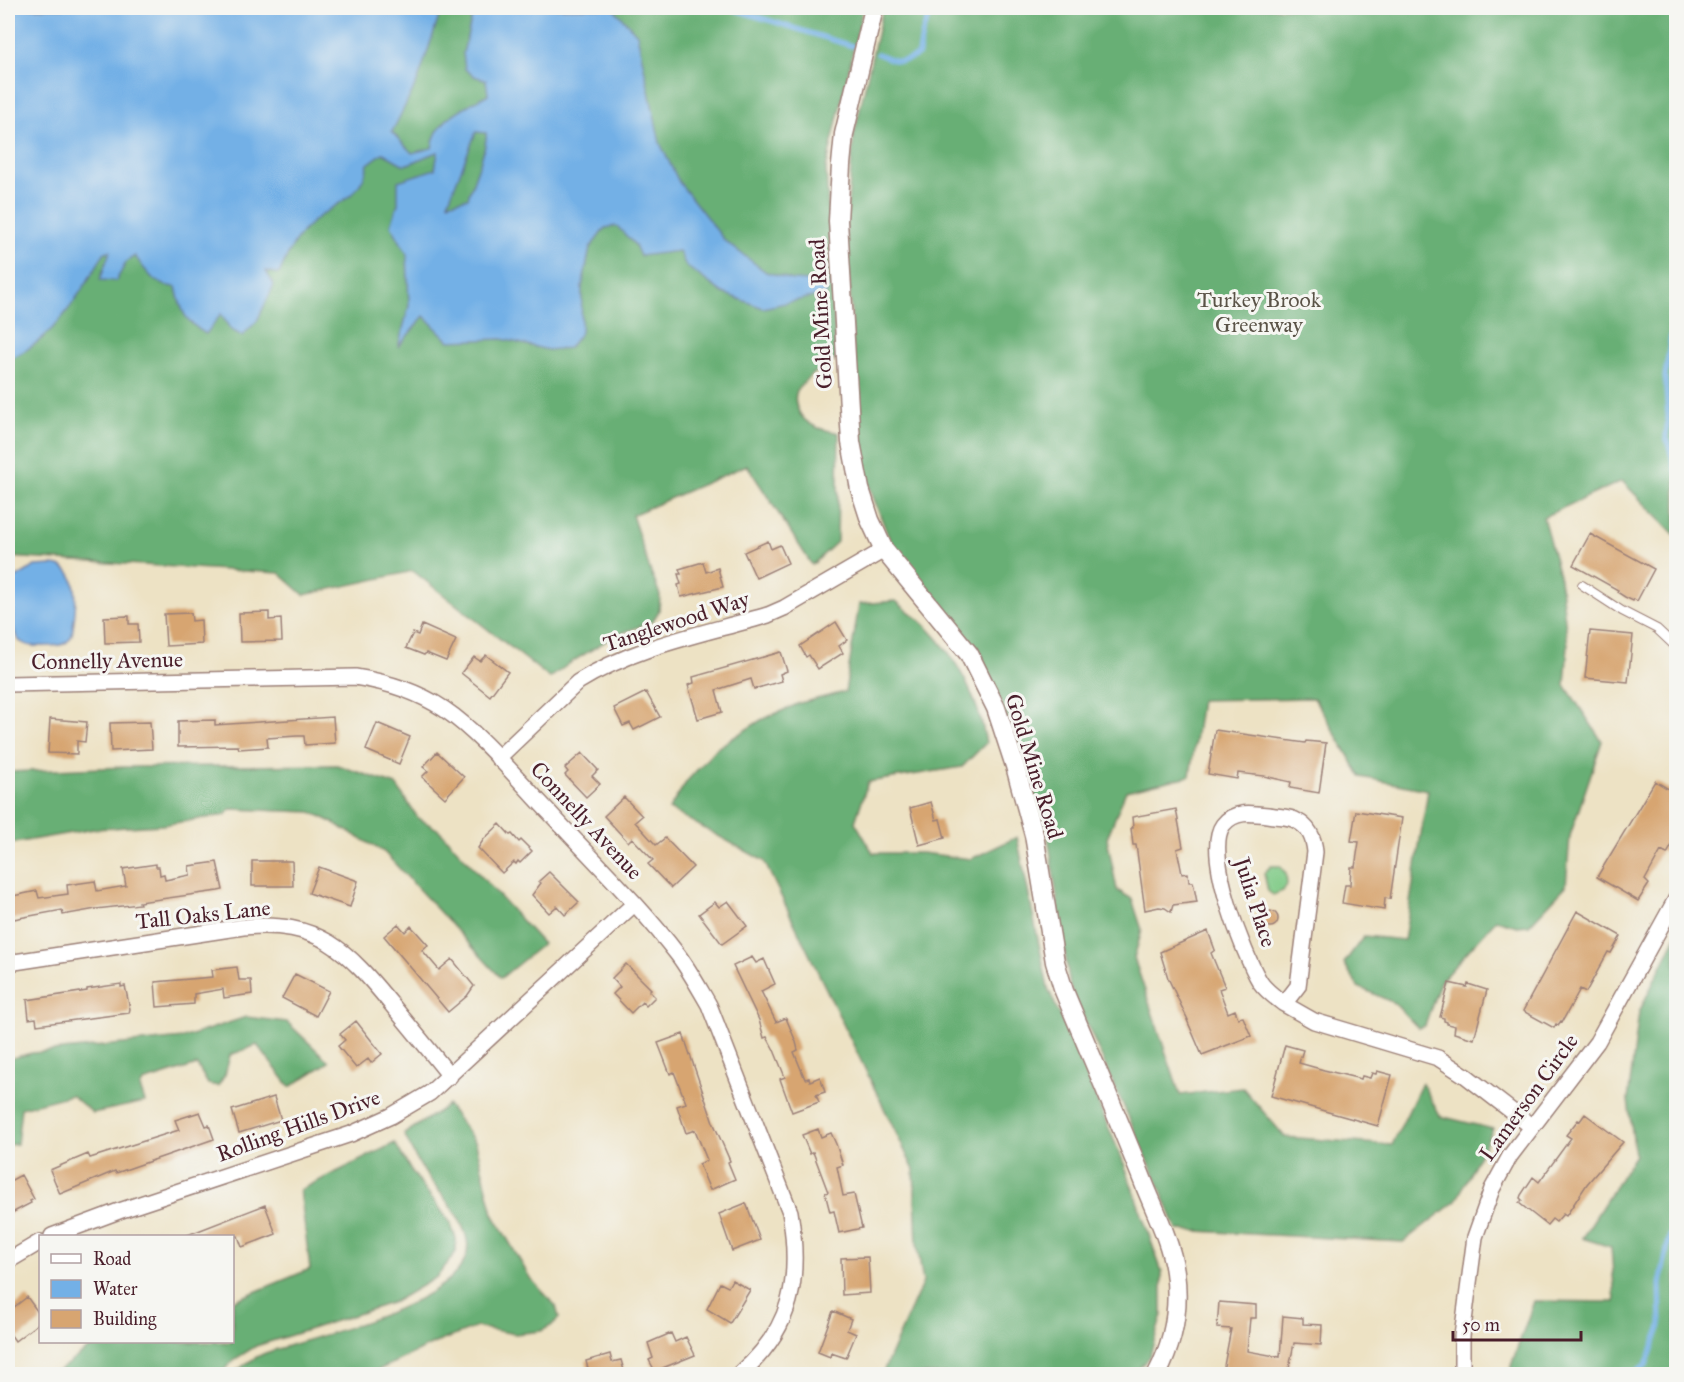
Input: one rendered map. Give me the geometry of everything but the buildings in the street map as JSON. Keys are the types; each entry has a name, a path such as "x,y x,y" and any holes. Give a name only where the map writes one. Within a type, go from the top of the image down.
{"street":[{"name":"Gold Mine Road","path":"874,8 844,134 838,221 851,442 860,489 870,520 884,550 969,654 1003,727 1034,835 1055,962 1064,991 1172,1257 1177,1292 1175,1323 1165,1358 1157,1374"},
{"name":"Tanglewood Way","path":"498,758 578,682 593,672 625,658 759,618 784,608 884,550"},
{"name":"Connelly Avenue","path":"8,684 355,677 403,688 428,699 458,719 498,758 634,904 679,956 709,1005 790,1212 796,1259 791,1298 780,1324 767,1344 740,1374"},
{"name":"Julia Place","path":"1284,1004 1298,986 1315,852 1314,842 1306,829 1294,820 1241,813 1226,822 1218,834 1217,850 1220,872 1236,924 1259,981 1268,991 1284,1004 1314,1021 1438,1058 1466,1076 1531,1126"},
{"name":"Lamerson Circle","path":"1462,1374 1463,1323 1471,1261 1480,1218 1500,1171 1531,1126 1597,1042 1677,899"},
{"name":"Rolling Hills Drive","path":"55,1235 118,1211 359,1131 391,1116 430,1093 450,1076 634,904"},
{"name":"Tall Oaks Lane","path":"8,963 243,927 278,926 309,933 334,944 361,968 450,1076"},
{"path":"8,1261 39,1243"}],"lane":[{"path":"1582,585 1622,611 1657,629 1677,647"}],"green space":[{"path":"8,8 863,8 826,168 836,358 807,379 796,395 797,408 810,424 839,433 837,542 812,565 747,465 632,515 660,595 659,611 652,622 614,636 550,678 413,571 304,595 279,573 8,557"},
{"name":"Turkey Brook Greenway","path":"883,8 1676,8 1676,536 1622,481 1543,517 1560,579 1568,645 1565,685 1602,741 1570,836 1566,886 1529,925 1517,926 1496,920 1440,982 1425,1026 1418,1028 1394,1003 1358,987 1344,963 1364,936 1404,940 1428,790 1361,777 1314,698 1201,700 1190,776 1126,791 1107,838 1117,890 1132,899 1142,930 1134,958 1180,1095 1243,1088 1285,1137 1392,1145 1422,1083 1440,1116 1493,1129 1456,1201 1403,1242 1177,1230 1070,987 1048,836 1006,716 979,649 910,573 892,546 867,481 859,443 846,225 854,135"},
{"path":"896,601 928,628 958,667 978,711 986,743 962,767 868,782 855,822 873,853 922,853 971,859 1017,837 1048,988 1123,1161 1162,1272 1162,1315 1150,1355 1135,1374 882,1374 923,1282 917,1244 914,1170 764,861 669,809 687,781 717,748 761,720 800,703 845,692 859,604"},
{"path":"337,765 396,785 418,818 439,830 543,944 501,978 384,852 311,812 231,809 225,815 162,825 94,829 8,844 8,772 125,767"},
{"path":"1271,866 1280,866 1286,874 1287,885 1283,891 1273,895 1268,891 1264,873"},
{"path":"1676,936 1676,1374 1510,1374 1534,1301 1615,1302 1611,1247 1582,1238 1635,1155 1628,1100 1639,1012"},
{"path":"246,1017 287,1022 329,1062 290,1087 257,1045 230,1055 225,1075 218,1086 208,1084 197,1065 143,1082 140,1087 145,1102 93,1113 71,1095 21,1108 17,1144 8,1145 8,1059 32,1053 183,1038"},
{"path":"448,1105 476,1143 493,1214 530,1278 556,1306 559,1318 551,1326 541,1331 515,1334 477,1327 435,1343 370,1374 232,1374 263,1354 349,1327 419,1299 446,1282 464,1262 467,1240 464,1230 447,1202 427,1176 404,1134"},
{"path":"395,1143 410,1169 450,1222 456,1239 456,1252 437,1277 394,1302 256,1346 235,1359 220,1374 54,1374 88,1349 103,1343 234,1343 234,1301 310,1269 300,1190"}],"water":[{"path":"8,8 442,8 418,80 392,132 412,153 432,148 434,138 445,121 488,94 486,80 474,76 465,69 463,53 474,8 613,8 637,34 660,143 679,182 725,241 766,272 793,280 828,282 826,294 763,308 723,293 686,266 679,251 640,256 635,245 617,226 605,228 590,248 582,287 581,332 569,348 548,350 502,339 449,341 424,316 398,347 409,306 407,254 391,225 398,204 398,181 435,169 438,152 404,165 383,153 368,164 364,177 352,194 317,218 303,231 291,248 279,274 266,271 274,285 257,321 242,336 230,329 221,314 206,334 193,325 185,315 176,287 157,281 135,256 127,261 116,281 100,280 110,251 105,252 76,299 53,328 39,341 8,359","holes":["476,132 486,133 482,156 468,198 448,203"]},
{"path":"35,566 62,567 74,582 76,603 72,635 68,641 60,645 27,645 17,638 14,631 12,612 14,579"}],"waterway":[{"path":"729,8 852,46"},
{"path":"878,54 899,61 919,54 924,30 935,8"},
{"path":"1676,327 1671,336 1665,376 1668,416 1666,437 1676,470"},
{"path":"1609,1374 1636,1372 1646,1365 1661,1326 1660,1284 1670,1235 1676,1234"}]}
